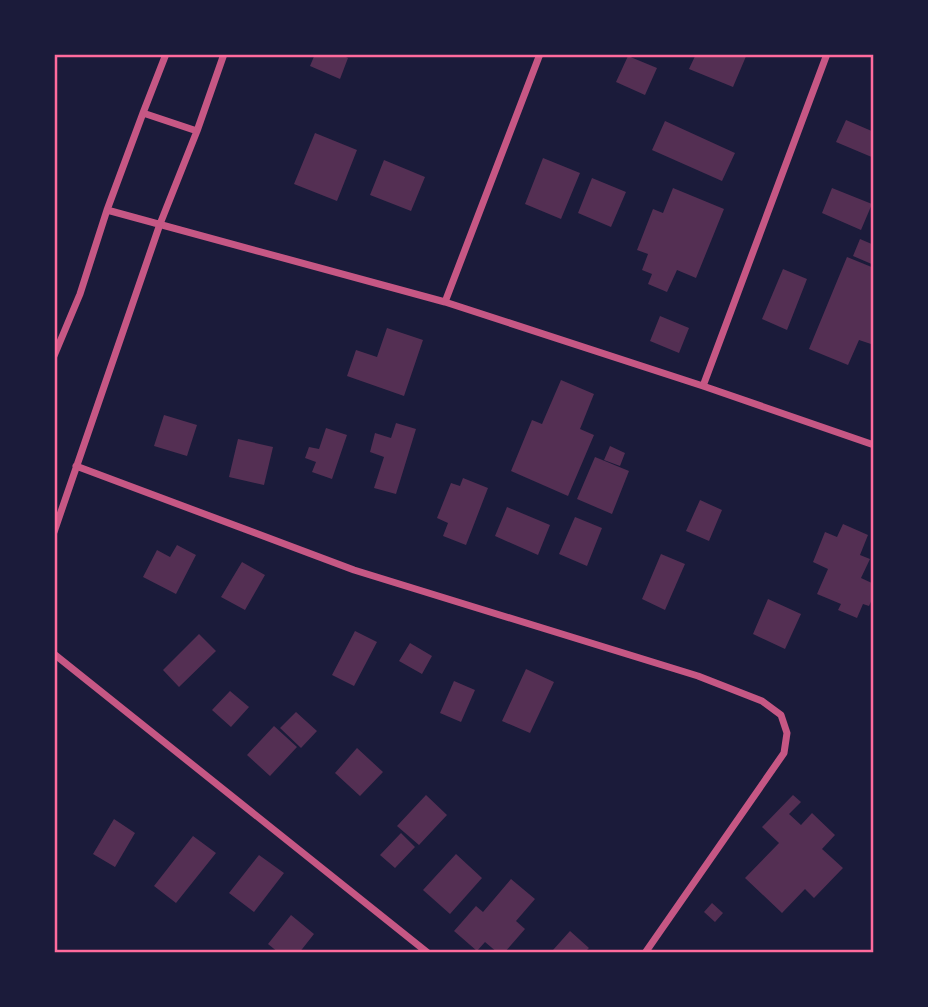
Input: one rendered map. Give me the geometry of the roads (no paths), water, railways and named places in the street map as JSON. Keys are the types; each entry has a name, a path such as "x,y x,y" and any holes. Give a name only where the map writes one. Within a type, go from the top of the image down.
{"street":[{"path":"54,356 80,294 107,209 166,54"},
{"path":"54,533 160,224 224,54"},
{"path":"445,302 540,54"},
{"path":"703,386 827,54"},
{"path":"142,113 197,131"},
{"path":"107,209 445,302 874,445"},
{"path":"76,466 355,570 698,676 762,701 781,715 787,733 784,753 645,953"},
{"path":"54,654 428,953"}]}
